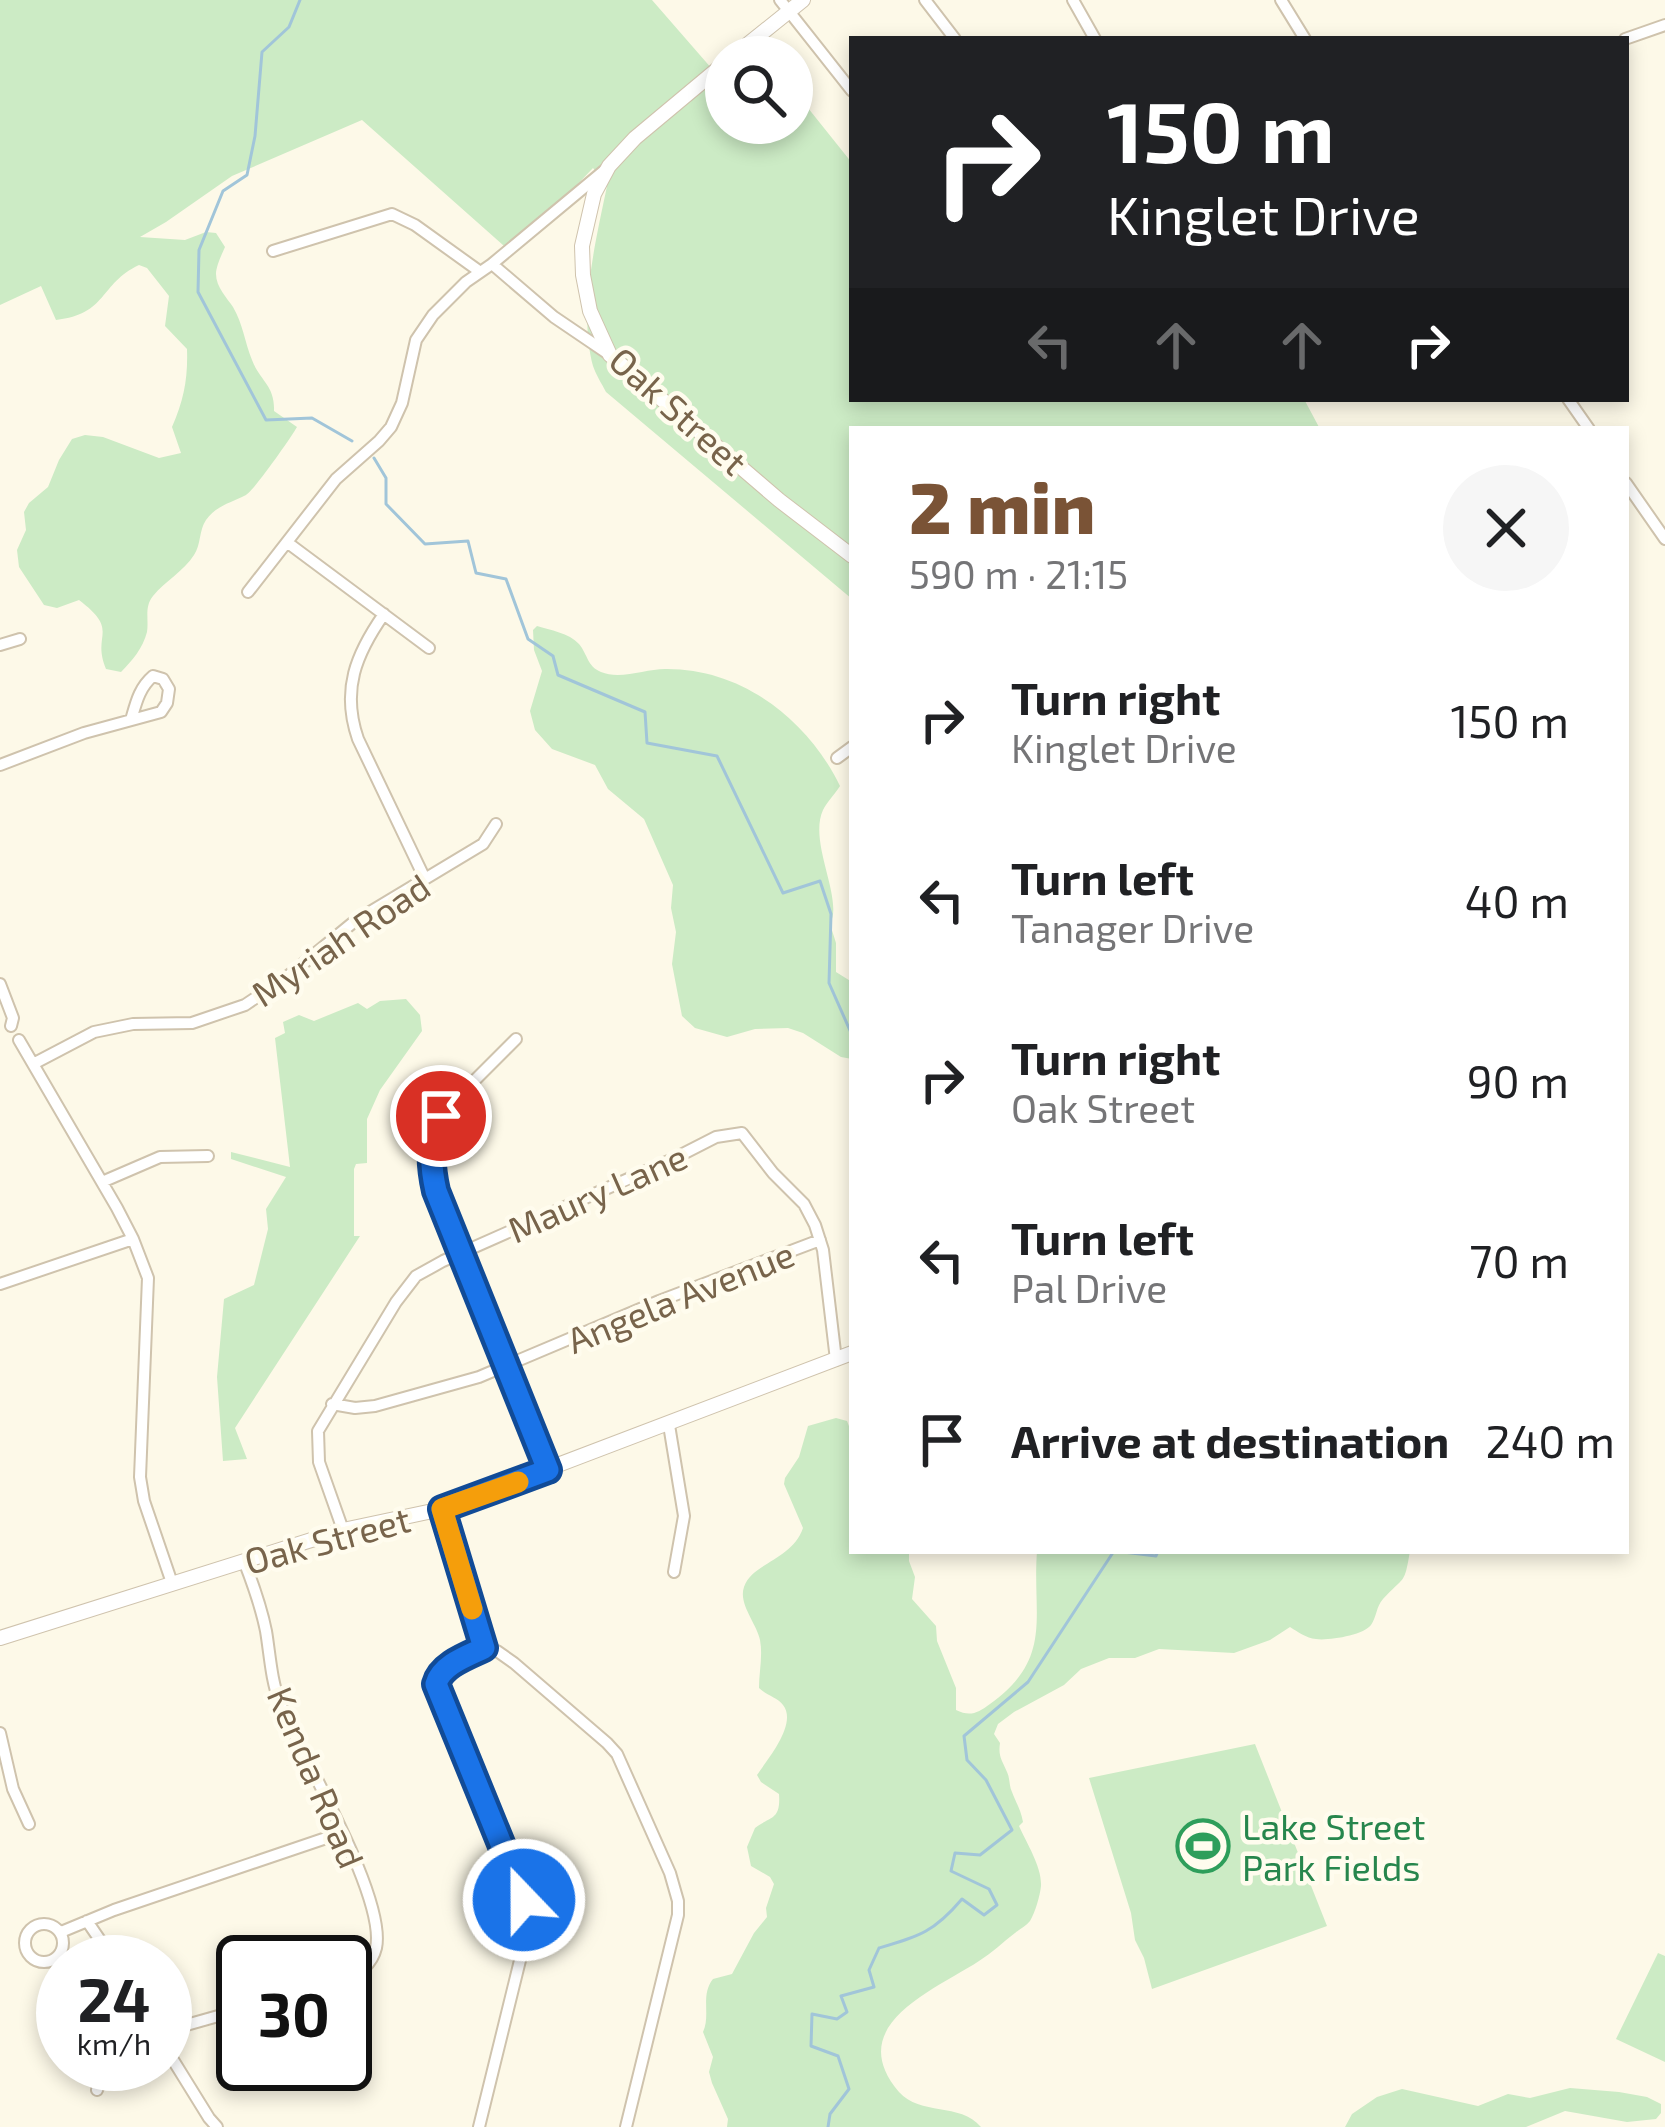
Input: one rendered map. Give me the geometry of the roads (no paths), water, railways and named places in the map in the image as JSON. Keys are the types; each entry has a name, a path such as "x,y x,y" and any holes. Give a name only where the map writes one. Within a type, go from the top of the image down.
{"street":[{"name":"Oak Street","path":"753,36 784,6 803,0"},
{"path":"926,0 953,36"},
{"path":"1073,0 1093,36"},
{"path":"1281,0 1303,36"},
{"path":"784,6 849,87"},
{"path":"1629,38 1665,25"},
{"name":"Oak Street","path":"705,80 635,138 609,166 594,194 582,246 590,311 610,355 849,554"},
{"path":"248,592 336,479 386,434 402,403 421,331 445,302 609,166"},
{"path":"274,251 392,214 416,225 479,272"},
{"path":"491,264 610,355"},
{"path":"1629,487 1663,532"},
{"path":"289,542 429,648"},
{"path":"384,614 353,670 350,706 358,739 425,879"},
{"path":"0,645 20,639"},
{"path":"0,765 131,720"},
{"path":"837,758 849,749"},
{"name":"Myriah Road","path":"33,1064 110,1027 192,1023 245,1005 355,921 483,844 496,824"},
{"path":"0,984 13,1018 11,1026"},
{"path":"516,1039 455,1097 434,1132 431,1154 433,1178 548,1470"},
{"path":"19,1040 145,1266 149,1291 140,1477 172,1582"},
{"name":"Maury Lane","path":"343,1530 322,1473 318,1431 410,1284 422,1272 461,1253 716,1137 733,1132 746,1136 804,1204 820,1240 836,1360"},
{"path":"102,1182 160,1156 208,1156"},
{"path":"0,1284 134,1239"},
{"name":"Angela Avenue","path":"332,1404 374,1406 465,1382 820,1240"},
{"name":"Oak Street","path":"0,1638 343,1530 442,1509 849,1354"},
{"path":"669,1425 684,1516 674,1572"},
{"path":"442,1509 484,1648"},
{"name":"Kenda Road","path":"244,1561 263,1620 277,1696 368,1894 377,1926 372,1958"},
{"path":"478,2127 522,1955 527,1915 435,1680 448,1667 484,1648 514,1663 613,1748 674,1887 678,1916 626,2127"},
{"path":"0,1733 13,1789 29,1824"},
{"path":"61,1932 341,1833"},
{"path":"87,1921 97,1935"},
{"path":"192,2091 217,2127"}],"waterway":[{"path":"300,0 289,27 262,52 247,175 223,191 199,250 198,292 266,420 312,418 352,441"},
{"path":"374,458 386,478 386,504 425,544 468,541 476,573 506,579 528,639 553,656 558,675 645,712 647,743 717,756 783,893 820,881 831,914 829,983 849,1028"},
{"path":"828,2127 830,2114 849,2089 838,2056 811,2046 812,2014 837,2019 847,2012 841,1996 874,1987 869,1970 879,1948 925,1931 962,1899 984,1915 997,1905 989,1889 951,1871 955,1853 980,1855 1012,1830 986,1780 967,1760 964,1736 1028,1682 1112,1554"},
{"path":"1140,1554 1157,1554"}],"place":[{"name":"Lake Street Park Fields","path":"1203,1846"}]}
